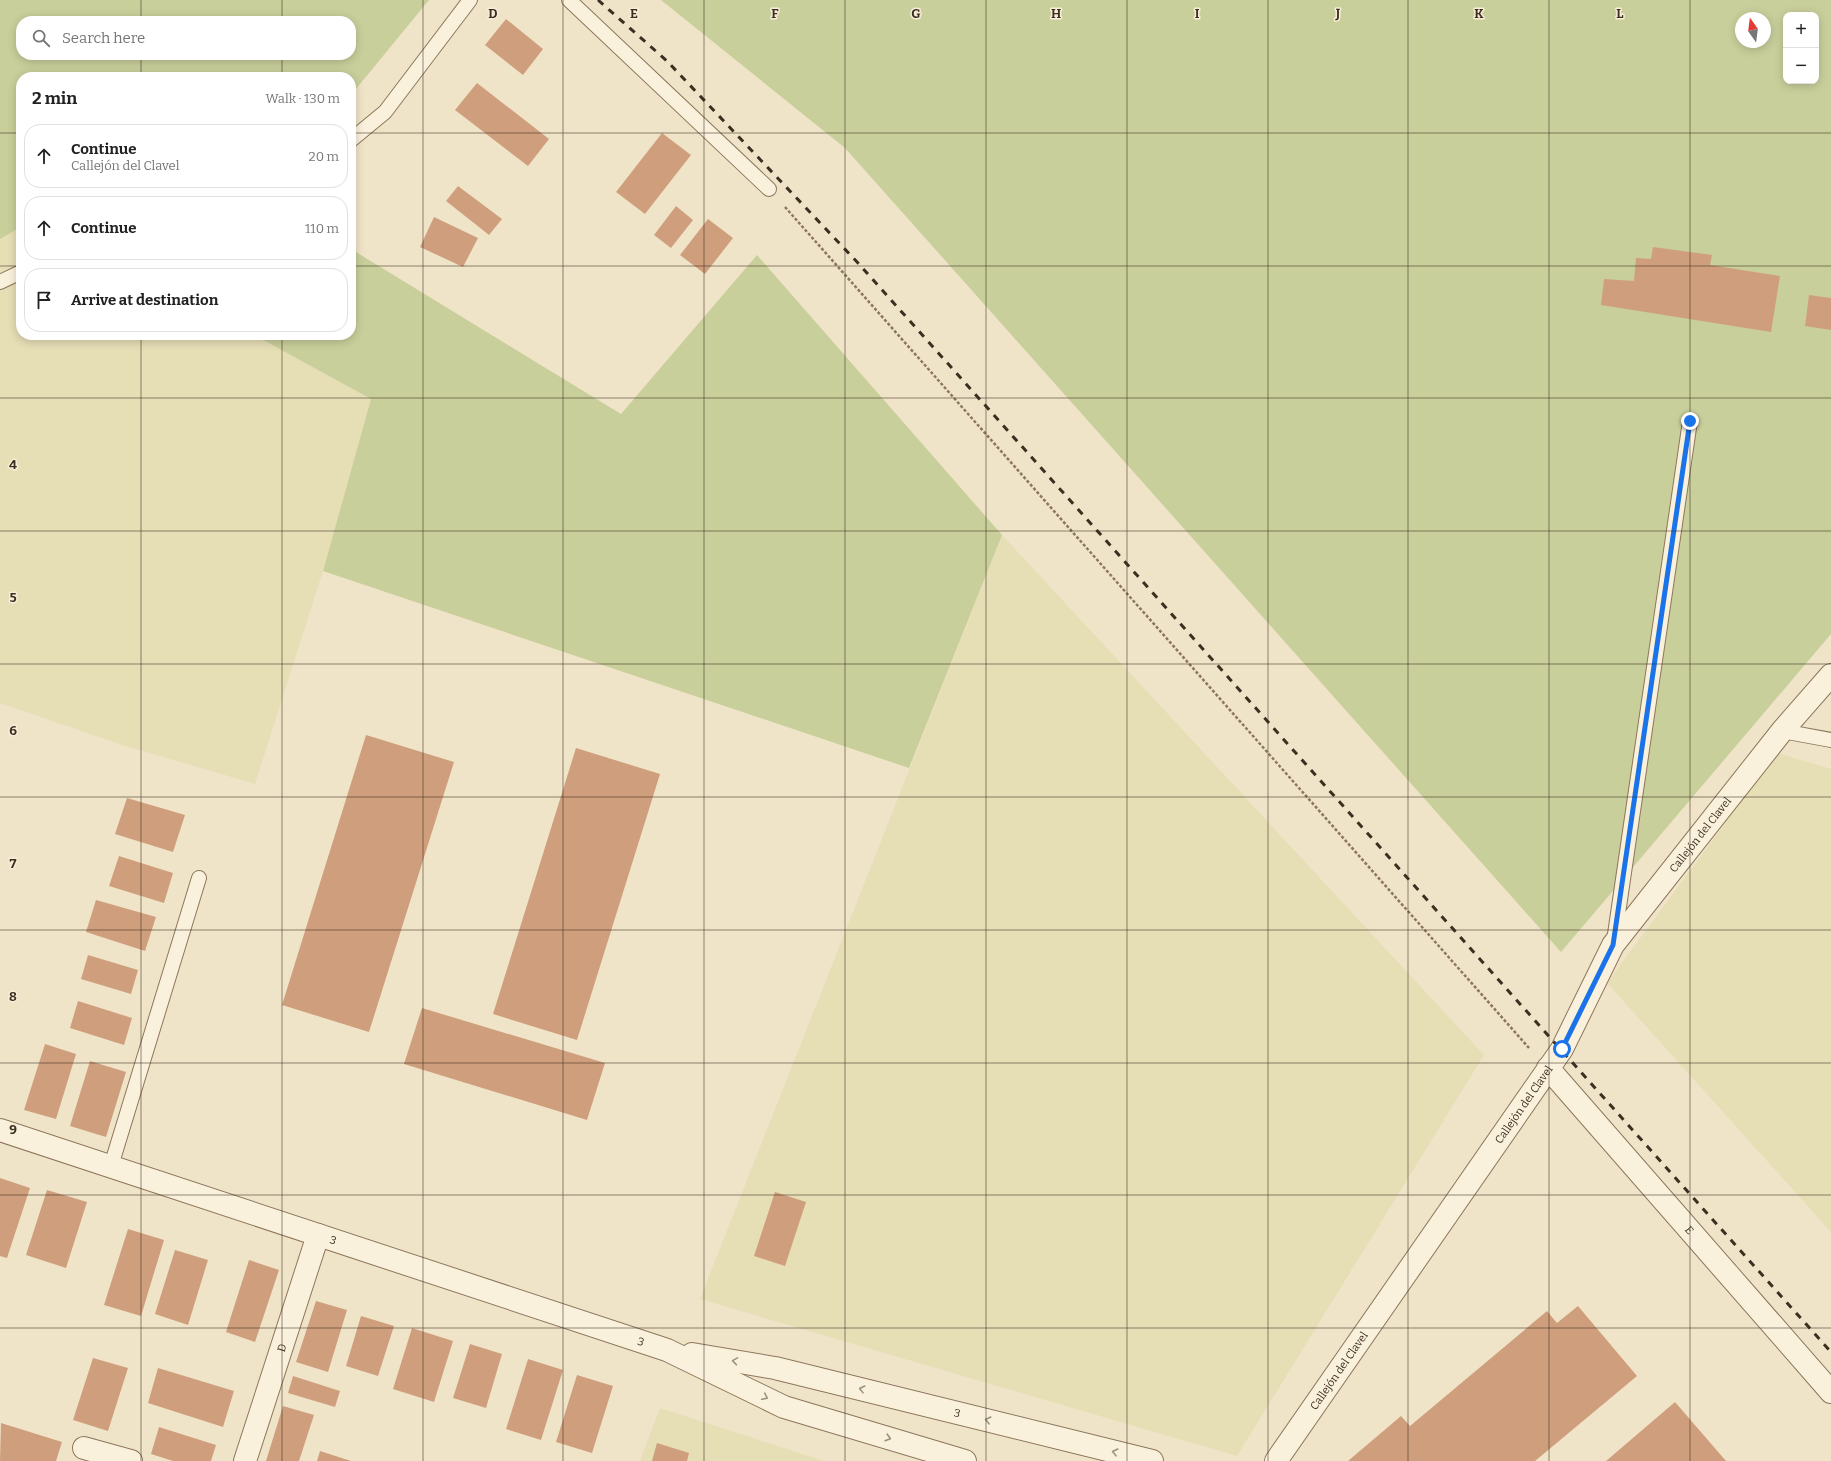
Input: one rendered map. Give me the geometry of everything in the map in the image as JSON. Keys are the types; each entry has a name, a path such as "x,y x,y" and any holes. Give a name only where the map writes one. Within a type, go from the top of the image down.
{"street":[{"name":"Callejón del Clavel","path":"1276,1461 1562,1049 1613,945 1782,731 1831,675"},
{"name":"E","path":"1548,1068 1831,1392"},
{"name":"3","path":"0,1130 667,1350 784,1407 965,1461"},
{"name":"D","path":"245,1461 318,1235"},
{"name":"3","path":"667,1350 774,1368 1152,1461"},
{"path":"84,1448 131,1461"}],"lane":[{"path":"356,136 385,112 470,0"},
{"path":"569,0 769,189"},
{"path":"0,282 16,274"},
{"path":"1613,945 1690,421"},
{"path":"1782,731 1831,740"},
{"path":"110,1166 199,878"}],"path":[{"path":"769,189 1548,1068"}],"shaded area":[{"path":"16,230 16,340 263,340 371,399 323,571 255,784 119,744 0,703 0,239"},
{"path":"1002,535 1484,1055 1237,1456 700,1299"},
{"path":"1777,753 1831,769 1831,1232 1607,983"},
{"path":"660,1408 824,1461 640,1461"}],"green space":[{"path":"0,0 429,0 356,89 356,72 16,72 16,230 0,239"},
{"path":"661,0 1831,0 1831,634 1561,952 845,148"},
{"path":"356,252 621,414 757,255 1002,535 909,768 323,571 371,399 263,340 356,340"}],"building":[{"path":"506,19 543,49 523,75 485,45"},
{"path":"477,83 549,139 528,166 455,110"},
{"path":"662,133 691,155 645,214 616,192"},
{"path":"458,186 502,219 489,235 446,201"},
{"path":"676,206 693,220 671,248 654,235"},
{"path":"434,217 478,238 463,267 420,247"},
{"path":"708,219 733,238 705,274 680,255"},
{"path":"1653,247 1712,255 1710,265 1780,276 1771,332 1601,305 1604,279 1634,281 1636,258 1651,259"},
{"path":"1809,295 1831,298 1831,330 1805,326"},
{"path":"366,735 454,762 369,1032 282,1005"},
{"path":"576,748 660,774 577,1040 493,1014"},
{"path":"127,798 185,815 173,852 115,834"},
{"path":"119,856 173,873 164,903 109,886"},
{"path":"96,900 156,917 145,951 86,932"},
{"path":"88,955 138,970 131,994 81,979"},
{"path":"78,1001 132,1018 124,1045 70,1028"},
{"path":"422,1008 605,1063 587,1120 404,1064"},
{"path":"45,1044 76,1054 56,1119 24,1110"},
{"path":"90,1061 126,1072 106,1137 70,1126"},
{"path":"0,1178 30,1188 7,1258 0,1256"},
{"path":"47,1190 87,1202 66,1268 26,1255"},
{"path":"775,1192 806,1202 785,1266 754,1256"},
{"path":"128,1229 164,1240 141,1316 104,1305"},
{"path":"175,1250 208,1260 188,1325 155,1314"},
{"path":"249,1260 279,1270 255,1342 226,1332"},
{"path":"316,1301 347,1310 328,1372 296,1362"},
{"path":"1578,1306 1637,1376 1535,1461 1348,1461 1401,1416 1410,1426 1547,1311 1557,1323"},
{"path":"361,1316 394,1326 378,1376 346,1366"},
{"path":"412,1328 453,1341 434,1402 393,1389"},
{"path":"470,1344 502,1354 486,1408 453,1398"},
{"path":"93,1358 128,1368 108,1431 73,1420"},
{"path":"528,1359 563,1370 541,1440 506,1429"},
{"path":"158,1368 234,1391 223,1427 148,1403"},
{"path":"577,1375 613,1386 592,1453 556,1442"},
{"path":"293,1376 340,1391 335,1407 288,1393"},
{"path":"1675,1402 1726,1461 1606,1461"},
{"path":"283,1406 314,1415 299,1461 266,1461"},
{"path":"1,1423 62,1442 56,1461 0,1461"},
{"path":"159,1427 216,1445 211,1461 173,1461 151,1454"},
{"path":"657,1443 689,1453 687,1461 652,1461"},
{"path":"320,1451 351,1461 317,1461"}],"railway":[{"path":"598,0 667,61 858,263 1831,1352"}],"route":[{"path":"1562,1049 1613,945 1690,421"}]}
